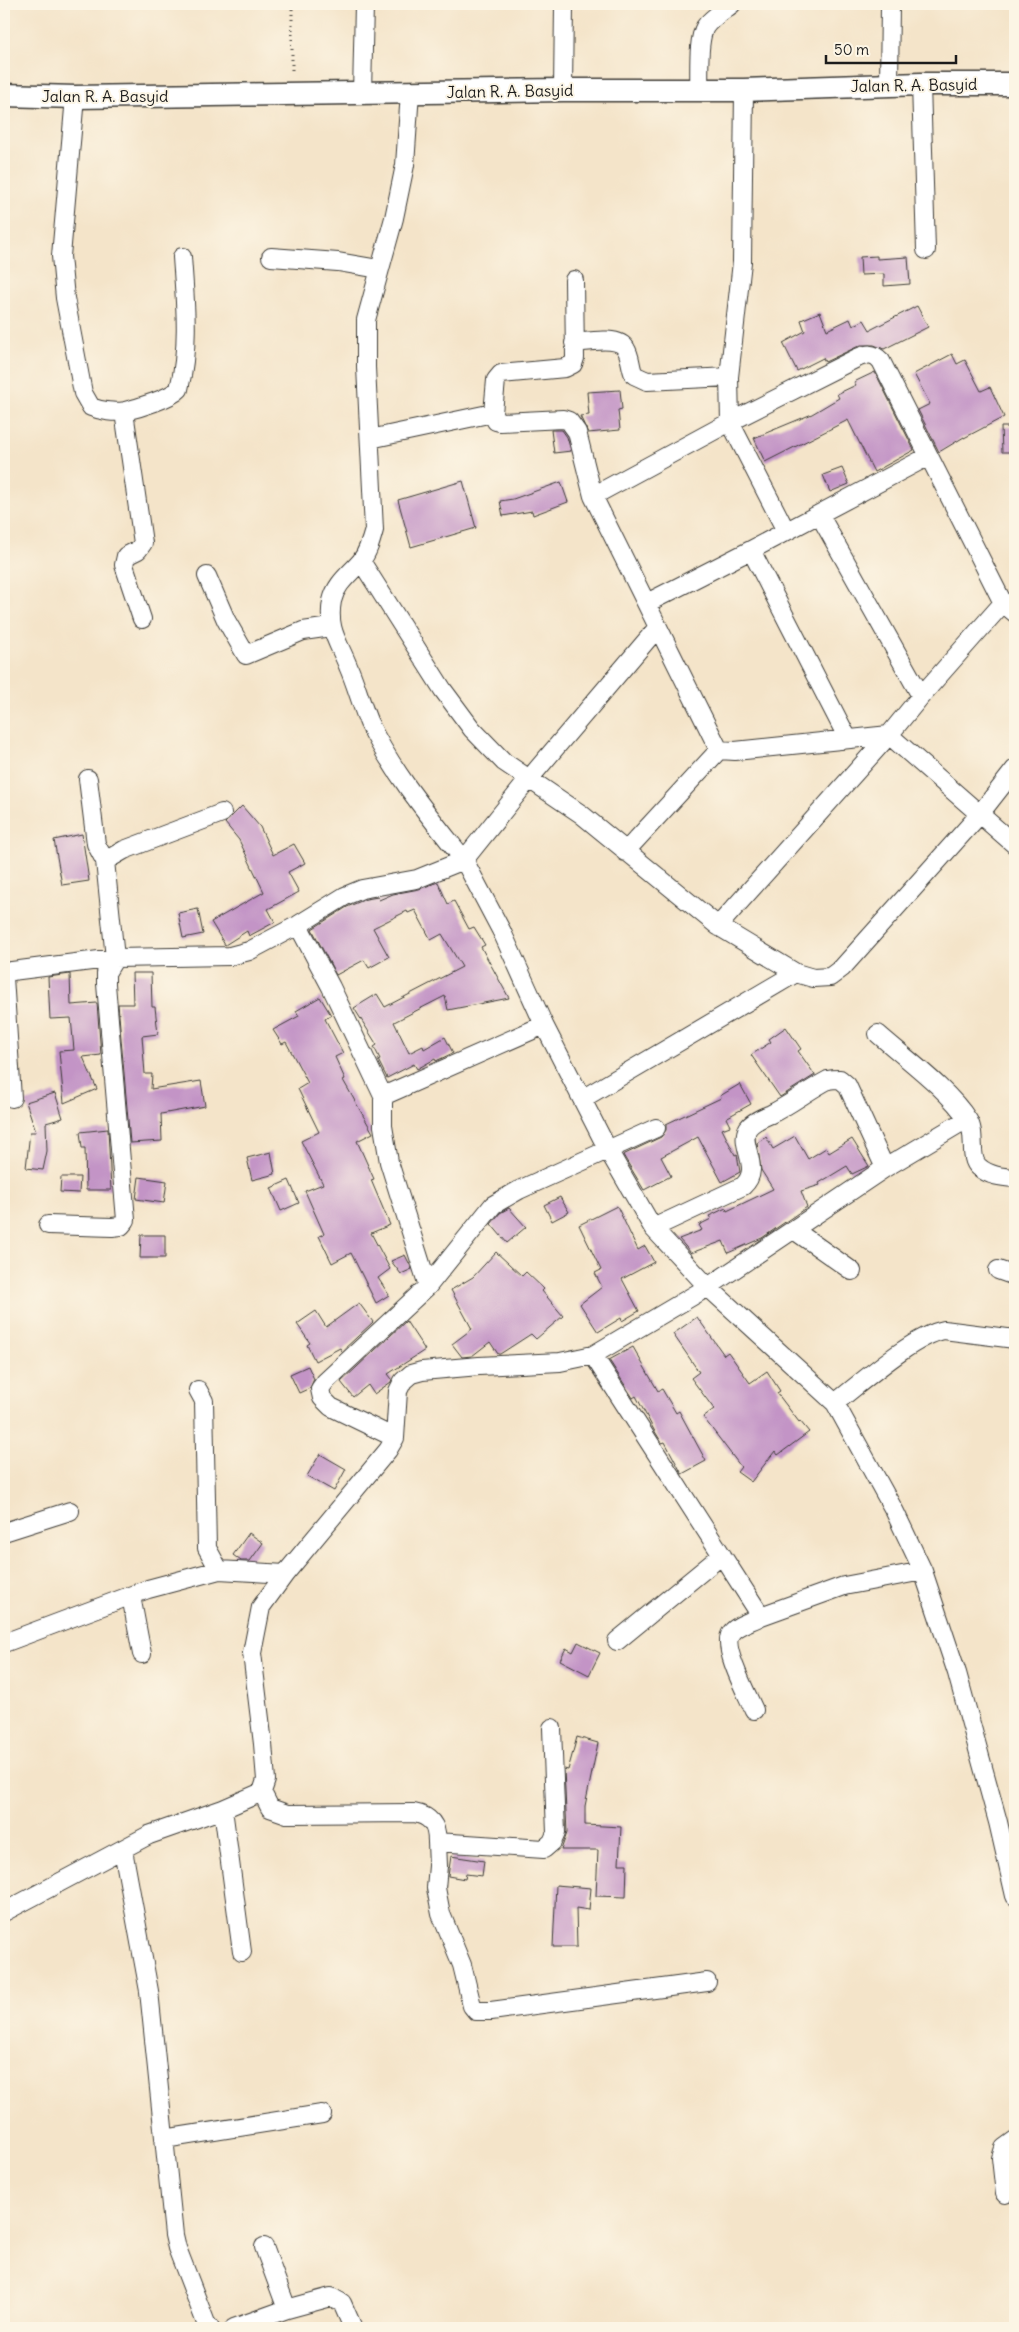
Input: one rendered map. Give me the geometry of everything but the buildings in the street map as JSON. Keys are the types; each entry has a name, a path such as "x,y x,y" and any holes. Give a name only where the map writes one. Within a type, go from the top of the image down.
{"main road":[{"name":"Jalan R. A. Basyid","path":"4,95 74,97 292,95 563,90 744,90 921,84 1015,84"}],"street":[{"path":"362,94 364,4"},
{"path":"563,90 564,4"},
{"path":"699,90 701,40 704,28 711,20 732,4"},
{"path":"889,85 890,4"},
{"path":"921,84 926,250"},
{"path":"744,90 742,262 729,377 730,422 786,531"},
{"path":"410,92 405,164 394,218 366,320 366,366 375,519 371,544 361,561 338,588 332,600 331,627 348,665 362,705 380,744 410,792 464,860 502,932 544,1025 608,1150 653,1228 708,1287 835,1403 895,1512 923,1571 1007,1822 1015,1896"},
{"path":"74,97 61,256 65,298 83,393 91,408 100,411 124,412 168,396 179,389 186,317 182,257"},
{"path":"271,257 338,262 379,269"},
{"path":"574,280 575,358 573,364 565,368 505,372 498,376 493,413 496,421 500,422 563,419 569,421 576,432 593,496 719,750"},
{"path":"574,343 615,341 622,344 626,348 634,375 646,381 729,377"},
{"path":"593,496 730,422 868,354 876,356 881,361 1009,608 921,696 889,735 718,926"},
{"path":"124,412 143,543 138,550 126,556 124,565 142,619"},
{"path":"370,439 493,413"},
{"path":"646,603 929,456"},
{"path":"819,514 921,696"},
{"path":"751,550 848,739"},
{"path":"361,561 443,690 472,729 504,762 581,814 625,852 718,926 796,973 813,978 830,977 842,968 979,815 1015,769"},
{"path":"207,576 226,620 246,655 303,631 331,627"},
{"path":"4,972 116,958 230,956 249,951 354,892 417,879 464,860 529,779 658,627"},
{"path":"625,852 719,750 889,735 1015,845"},
{"path":"48,1225 112,1227 120,1226 126,1220 106,978 109,966 116,958 105,861 96,844 88,779"},
{"path":"105,861 124,850 222,812"},
{"path":"298,925 331,986 383,1096 383,1126 389,1162 428,1286"},
{"path":"582,1099 796,973"},
{"path":"4,976 12,1098"},
{"path":"383,1096 544,1025"},
{"path":"878,1034 931,1081 968,1119 974,1131 973,1158 977,1166 986,1173 1015,1178"},
{"path":"653,1228 743,1186 750,1180 752,1171 746,1137 748,1128 753,1123 791,1104 830,1079 840,1079 847,1085 885,1168"},
{"path":"707,1982 491,2012 476,2011 472,2006 462,1965 441,1914 436,1888 438,1866 437,1830 432,1822 424,1815 382,1813 287,1814 270,1808 262,1792 266,1780 252,1653 261,1607 388,1450 395,1438 398,1391 403,1381 411,1374 422,1371 479,1366 560,1362 593,1355 708,1287 885,1168 968,1119"},
{"path":"395,1438 331,1407 322,1398 320,1389 428,1286 493,1205 519,1190 656,1128"},
{"path":"794,1230 852,1271"},
{"path":"998,1270 1015,1276"},
{"path":"835,1403 905,1350 936,1332 944,1330 1015,1339"},
{"path":"593,1355 761,1616"},
{"path":"198,1390 204,1401 207,1548 218,1570"},
{"path":"4,1532 70,1511"},
{"path":"617,1642 722,1555"},
{"path":"4,1643 148,1589 218,1570 286,1574"},
{"path":"754,1710 731,1657 729,1638 731,1633 737,1628 761,1616 844,1586 923,1571"},
{"path":"131,1596 142,1654"},
{"path":"437,1842 496,1844 539,1849 552,1842 556,1828 552,1728"},
{"path":"4,1912 149,1835 223,1809 262,1792"},
{"path":"223,1809 242,1952"},
{"path":"123,1850 149,1991 177,2248 206,2323 210,2328"},
{"path":"164,2138 322,2114"},
{"path":"1005,2194 1001,2158 1004,2148 1015,2140"},
{"path":"264,2247 287,2309"},
{"path":"234,2328 331,2296 342,2303 353,2328"}],"path":[{"path":"292,4 292,95"}]}
